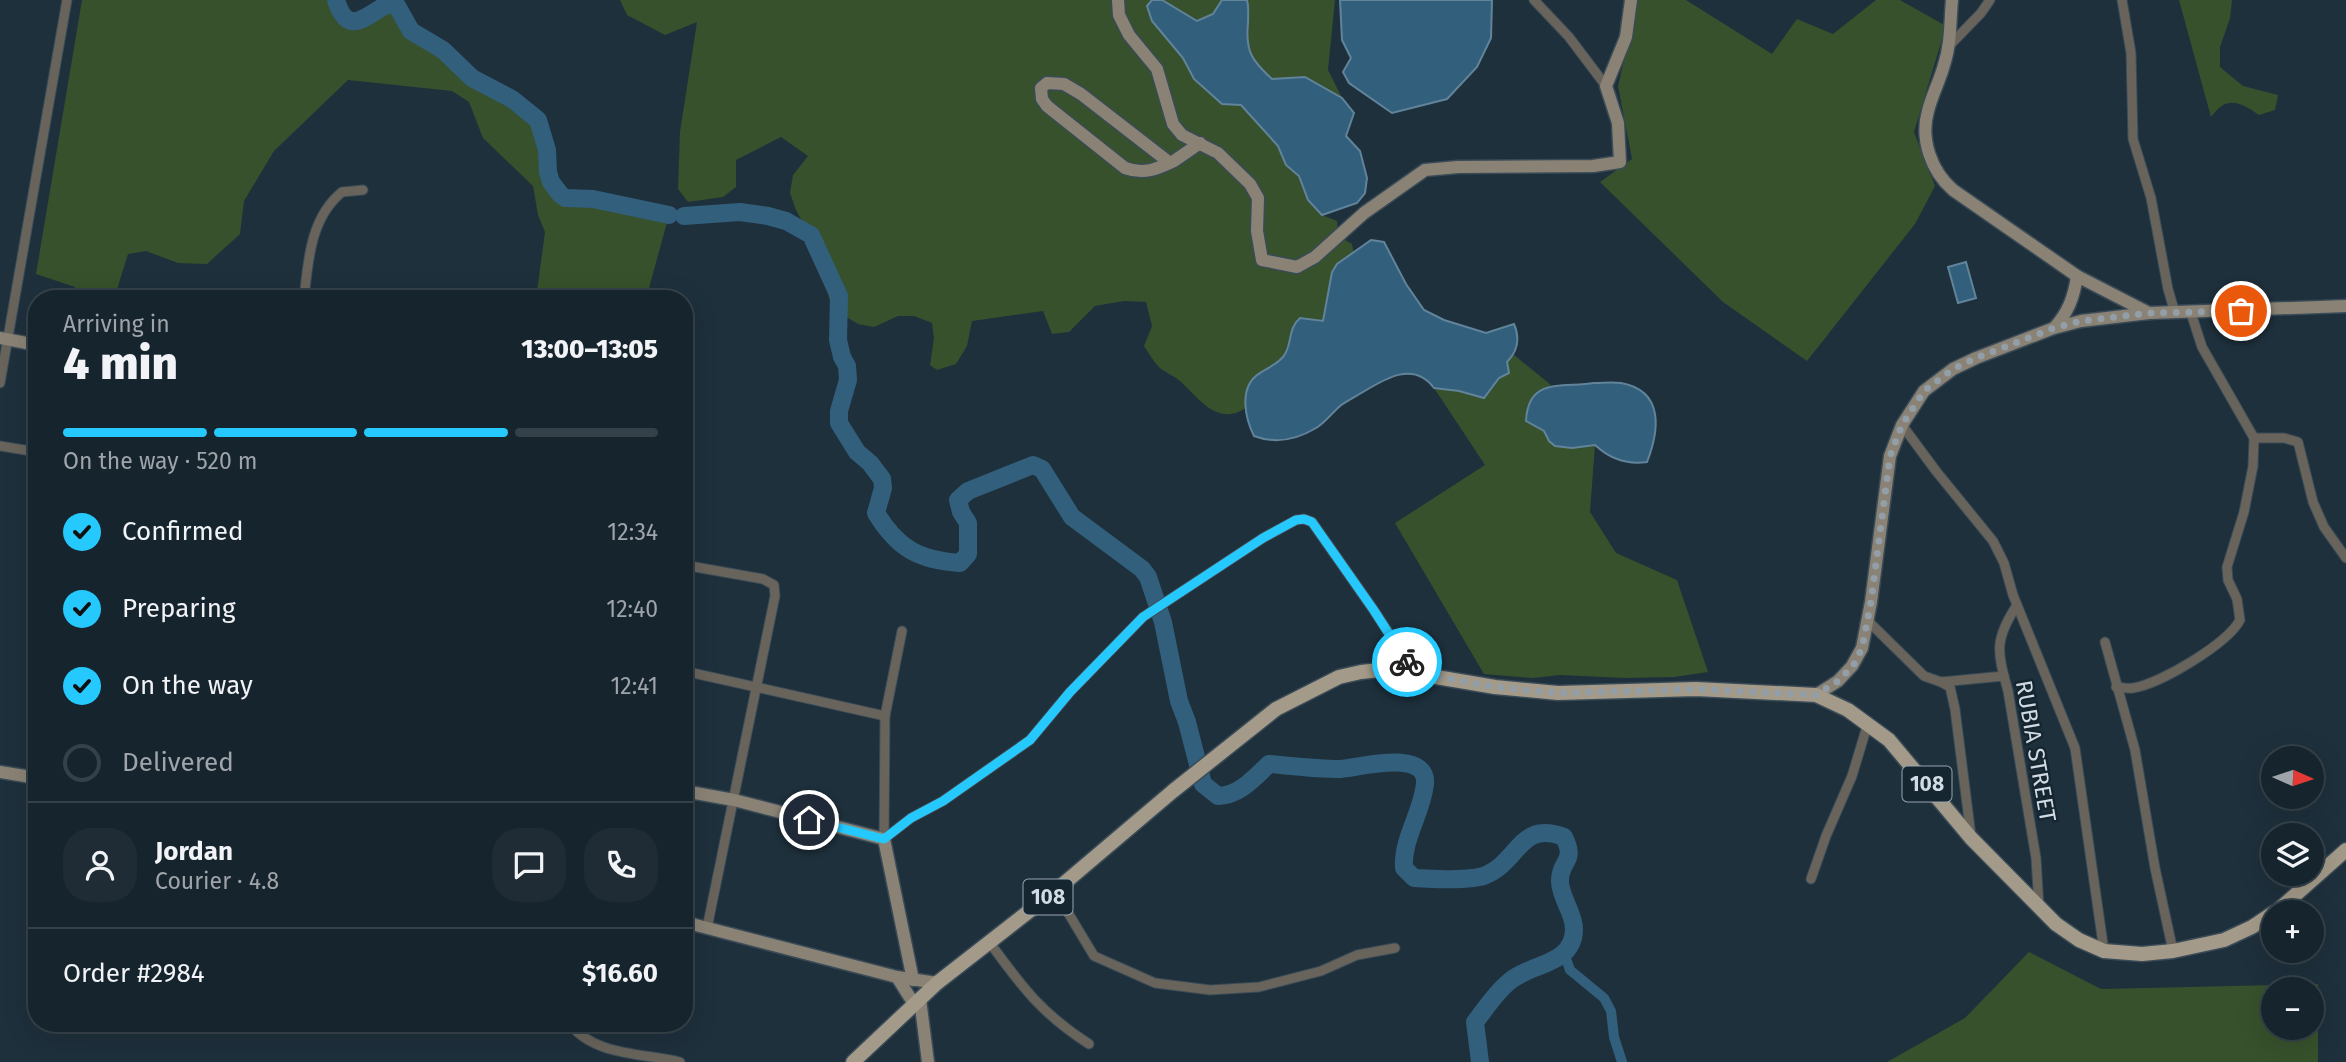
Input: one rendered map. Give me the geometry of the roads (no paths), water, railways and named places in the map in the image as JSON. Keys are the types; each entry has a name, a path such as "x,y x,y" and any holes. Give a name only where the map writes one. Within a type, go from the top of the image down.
{"main road":[{"name":"108","path":"853,1062 937,983 1055,891 1173,791 1276,709 1339,677 1389,669 1495,687 1558,693 1696,689 1816,695 1848,710 1889,740 1971,838 2039,908 2079,940 2104,951 2142,954 2173,951 2224,940 2261,922"},
{"name":"108","path":"2289,900 2346,849"}],"street":[{"path":"0,383 4,339 67,0"},
{"path":"1118,0 1119,15 1129,35 1157,69 1173,124 1182,135 1218,153 1236,168 1258,198 1257,231 1262,260 1297,267 1315,257 1364,213 1425,170 1458,167 1593,166 1620,162 1618,123 1606,86 1569,37 1534,0"},
{"path":"1606,86 1626,37 1631,0"},
{"path":"1952,0 1945,65 1927,114 1926,142 1939,175 1953,190 2077,276 2149,313"},
{"path":"1949,46 1990,0"},
{"path":"2122,0 2131,53 2133,139 2151,198 2175,313"},
{"path":"1170,163 1081,94 1064,84 1047,83 1041,88 1042,99 1047,106 1125,168 1145,172 1170,163 1200,143"},
{"path":"304,290 317,225 342,192 363,190"},
{"path":"2054,328 2065,316 2077,276"},
{"path":"1816,695 1838,681 1853,666 1862,648 1890,456 1902,425 1924,391 1953,369 2054,328 2081,321 2149,313 2346,306"},
{"path":"2116,687 2132,688 2170,675 2223,639 2239,623 2240,611 2228,580 2227,567 2244,513 2253,466 2253,438 2202,347 2192,313"},
{"path":"4,339 28,343"},
{"path":"1902,425 1993,541 2004,563 2017,605 2075,748 2104,951"},
{"path":"2253,438 2284,438 2298,442 2313,502 2324,527 2346,558"},
{"path":"0,446 28,451"},
{"path":"884,839 911,818 943,801 1030,740 1070,692 1143,617 1263,538 1296,520 1307,519 1373,609 1415,673"},
{"path":"693,567 763,579 774,585 775,596 707,928"},
{"name":"RUBIA STREET","path":"2017,605 2002,627 2000,646 2036,858 2039,908"},
{"path":"1868,621 1924,676 1950,687 1971,838"},
{"path":"902,631 885,716 884,839 913,980"},
{"path":"2105,642 2135,750 2173,951"},
{"path":"693,673 885,716"},
{"path":"1941,682 2004,676"},
{"path":"1811,879 1852,776 1868,723"},
{"path":"0,772 28,777"},
{"path":"693,793 734,800 884,839"},
{"path":"1055,891 1094,956 1155,983 1210,990 1259,987 1321,971 1357,955 1395,948"},
{"path":"693,924 897,977 937,983"},
{"path":"990,943 1038,1005 1060,1026 1089,1045"},
{"path":"897,977 917,1001 928,1062"},
{"path":"577,1032 599,1046 680,1062"}],"water":[{"path":"1152,0 1162,0 1197,21 1213,14 1222,0 1247,0 1249,48 1259,67 1272,79 1305,77 1342,98 1354,113 1346,136 1360,151 1367,178 1365,193 1357,203 1322,215 1308,200 1299,176 1286,165 1278,146 1241,105 1222,104 1194,79 1183,58 1152,21 1147,6"},
{"path":"1340,0 1492,0 1491,38 1477,67 1447,99 1392,113 1349,83 1343,72 1351,58 1342,40"},
{"path":"1371,240 1384,242 1406,284 1424,310 1444,320 1486,333 1514,324 1517,344 1507,362 1509,373 1499,378 1484,398 1434,388 1418,375 1390,377 1345,402 1319,426 1308,432 1285,440 1254,436 1245,404 1251,381 1283,357 1293,327 1300,318 1323,321 1332,272 1337,264"},
{"path":"1966,262 1976,298 1958,303 1948,267"},
{"path":"1621,383 1635,387 1652,403 1656,425 1647,462 1619,460 1595,445 1572,448 1555,446 1544,431 1526,421 1528,407 1540,391 1549,387"}],"waterway":[{"path":"336,0 341,12 352,21 365,18 388,4 397,6 411,31 443,50 472,78 512,99 538,120 547,150 551,182 565,198 593,199 669,215"},
{"path":"684,216 740,212 768,216 786,221 811,235 839,296 838,340 847,366 848,380 839,411 839,423 857,452 882,479 883,488 876,513 901,544 933,559 960,563 968,554 968,523 958,500 968,491 1033,465 1042,469 1072,517 1142,569 1148,577 1163,622 1179,701 1203,784 1218,796 1239,790 1269,764 1331,769 1390,763 1416,766 1423,773 1425,784 1404,857 1404,868 1414,878 1480,877 1497,869 1529,838 1549,833 1564,837 1569,852 1560,882 1573,923 1572,941 1559,957 1510,981 1487,1006 1475,1022 1480,1062"},
{"path":"1564,953 1570,970 1604,998 1611,1011 1614,1037 1622,1062"}]}
